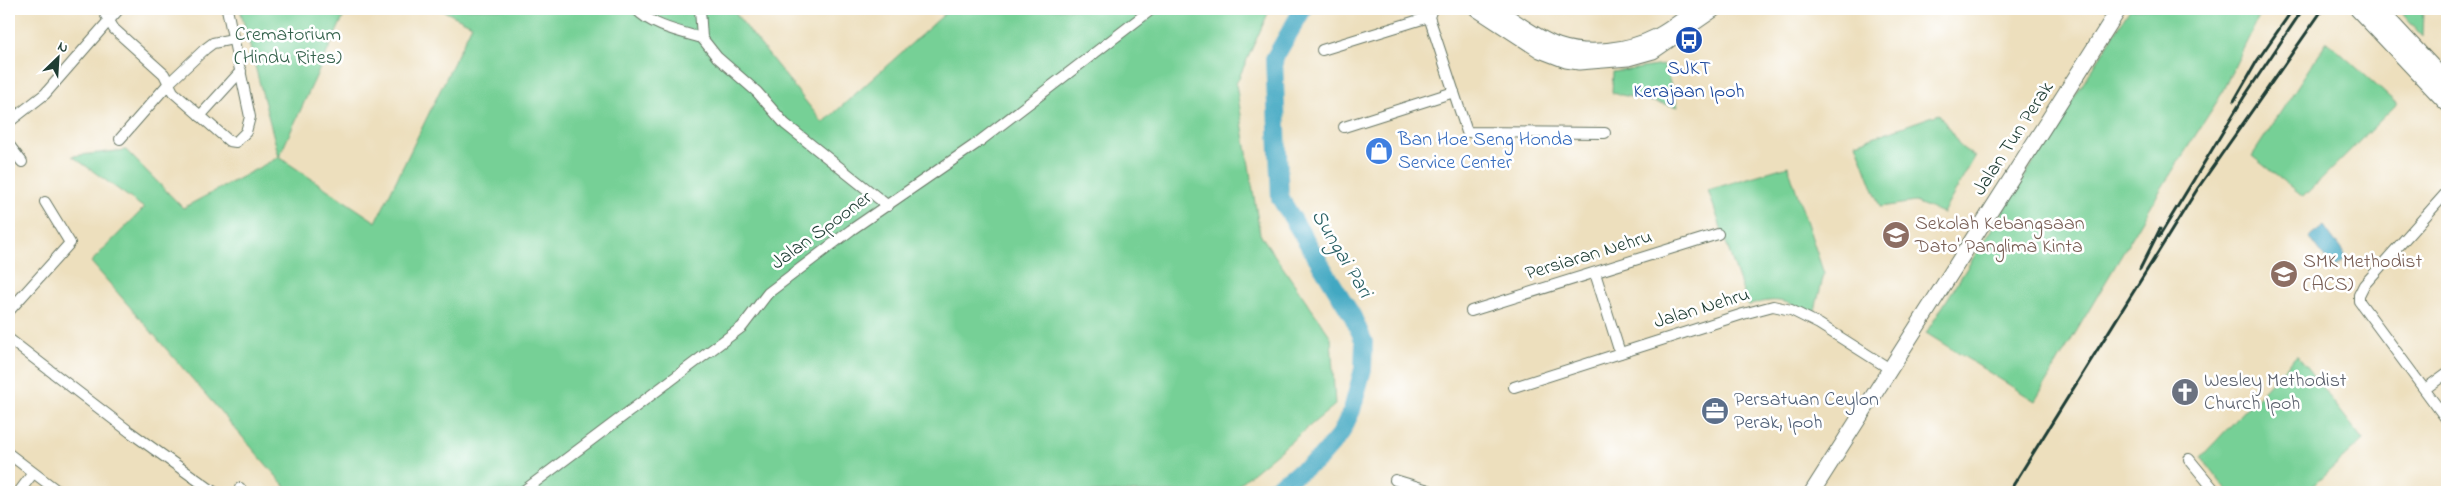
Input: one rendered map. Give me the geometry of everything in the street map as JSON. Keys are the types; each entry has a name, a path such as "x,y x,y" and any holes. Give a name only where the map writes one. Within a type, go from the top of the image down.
{"main road":[{"path":"1477,9 1540,50 1566,60 1579,62 1628,58 1653,51 1704,11"},
{"path":"1496,9 1557,46 1580,50 1611,49 1647,41 1704,11"},
{"name":"Jalan Tun Perak","path":"1812,492 2119,9"},
{"path":"2358,9 2447,103"},
{"path":"2378,9 2447,83"}],"street":[{"path":"102,9 114,29 164,74 174,92 229,141 236,142 240,139 248,125 250,117 226,9"},
{"path":"9,122 45,94 119,9"},
{"path":"636,9 644,16 658,23 702,38 717,57 757,92 785,124 888,206"},
{"path":"700,9 702,38"},
{"name":"Jalan Spooner","path":"522,492 742,327 768,293 851,230 976,144 1152,9"},
{"path":"1322,50 1430,13 1467,132 1605,133"},
{"path":"120,139 169,83 205,49 213,43 233,39"},
{"path":"200,116 241,72"},
{"path":"1344,127 1454,92"},
{"path":"9,145 22,162"},
{"path":"2445,199 2364,285 2359,295 2359,301 2447,420"},
{"path":"9,311 70,243 45,202"},
{"name":"Persiaran Nehru","path":"1471,311 1718,234"},
{"path":"1595,273 1620,353"},
{"name":"Jalan Nehru","path":"1514,388 1773,306 1792,310 1811,320 1890,369"},
{"path":"9,339 130,432 214,492"},
{"path":"2425,389 2447,373"},
{"path":"9,454 59,492"},
{"path":"2189,459 2216,492"},
{"path":"19,492 33,472"},
{"path":"1395,480 1435,492"}],"green space":[{"name":"Crematorium (Hindu Rites)","path":"240,9 347,9 279,157"},
{"path":"440,9 732,9 823,123 950,9 1270,9 1236,84 1260,234 1331,337 1335,405 1230,492 290,492 91,262 144,208 72,156 126,150 183,208 279,157 376,222 472,25"},
{"path":"2130,9 2263,9 2218,100 2161,189 2035,401 1926,333"},
{"path":"2398,9 2423,9 2422,36"},
{"path":"2327,41 2397,104 2303,197 2252,156"},
{"path":"1664,65 1678,107 1612,93 1613,72"},
{"path":"1939,114 1961,147 1975,157 1943,213 1915,202 1880,207 1856,143"},
{"path":"1788,166 1824,274 1814,314 1781,301 1767,301 1748,306 1708,190"},
{"path":"2297,355 2363,440 2306,492 2228,492 2201,457"}],"water":[{"path":"2324,226 2347,258 2333,269 2309,237"}],"waterway":[{"name":"Sungai Pari","path":"1269,492 1319,459 1340,435 1352,410 1363,369 1364,342 1353,317 1280,198 1274,59 1303,9"}],"railway":[{"path":"2234,101 2257,61 2293,9"},
{"path":"2159,237 2244,97 2303,9"},
{"path":"2009,492 2198,188 2323,9"},
{"path":"2140,269 2160,229"}],"place":[{"name":"SJKT Kerajaan Ipoh","path":"1689,40"},
{"name":"Ban Hoe Seng Honda Service Center","path":"1379,151"},
{"name":"Sekolah Kebangsaan Dato' Panglima Kinta","path":"1896,235"},
{"name":"SMK Methodist (ACS)","path":"2284,274"},
{"name":"Wesley Methodist Church Ipoh","path":"2185,392"},
{"name":"Persatuan Ceylon Perak, Ipoh","path":"1715,411"}]}
